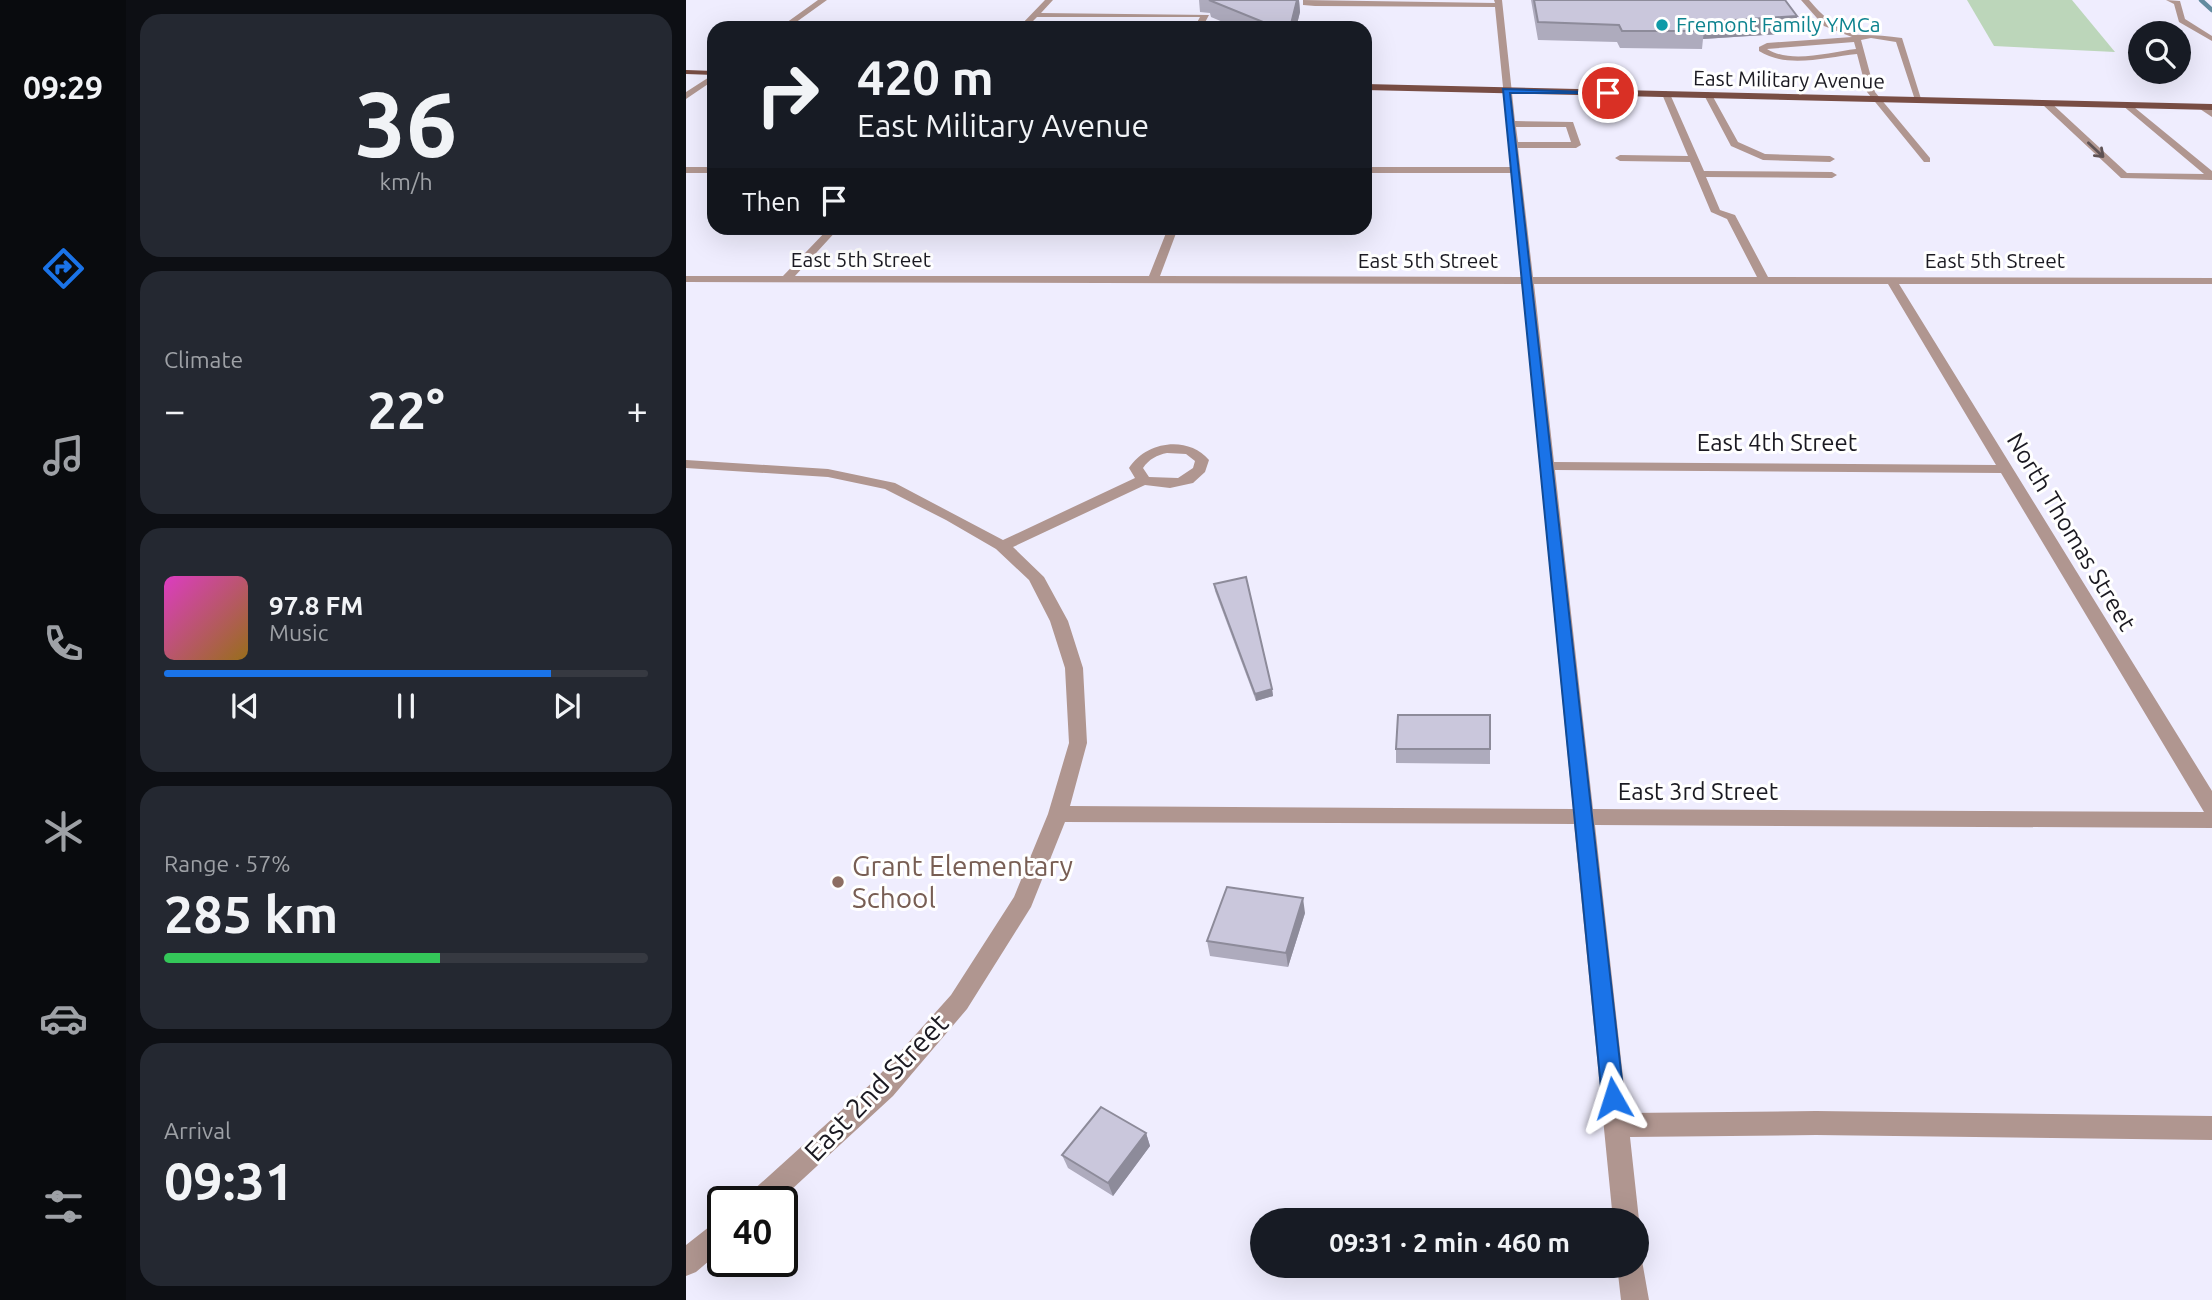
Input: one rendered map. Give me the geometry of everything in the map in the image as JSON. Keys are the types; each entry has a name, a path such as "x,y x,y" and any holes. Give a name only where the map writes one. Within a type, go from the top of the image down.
{"main road":[{"path":"686,72 707,74"},
{"name":"East Military Avenue","path":"1372,88 2208,107"}],"street":[{"path":"793,21 823,0"},
{"path":"1029,21 1049,0"},
{"path":"1307,0 1306,3 1315,4 1498,2 1625,1208"},
{"path":"1805,0 1827,24 1860,39"},
{"path":"2170,0 2177,4 2182,20 2212,39"},
{"path":"1035,15 1205,15 1202,21"},
{"path":"1860,51 1778,57 1762,48 1767,45 1828,39 1885,37 1899,40 1919,100"},
{"path":"1860,39 1860,51 1871,92 1927,160"},
{"path":"686,96 707,80"},
{"path":"1666,94 1716,212 1731,217 1764,280"},
{"path":"1708,95 1734,144 1763,157 1830,159"},
{"path":"2046,103 2124,176 2212,177"},
{"path":"2126,105 2212,177"},
{"path":"2208,107 2212,114"},
{"path":"1510,124 1570,124 1576,145 1512,145"},
{"path":"1620,158 1694,159"},
{"path":"686,170 707,170"},
{"path":"1372,170 1515,170"},
{"path":"1700,174 1832,175"},
{"path":"786,279 827,235"},
{"path":"1153,280 1170,235"},
{"name":"East 5th Street","path":"686,279 2212,281"},
{"name":"North Thomas Street","path":"1891,281 2212,808"},
{"path":"686,464 828,473 890,486 1002,547 1036,577 1059,621 1074,668 1078,743 1058,814"},
{"name":"East 4th Street","path":"1548,466 2006,469"},
{"path":"1002,547 1143,480"},
{"name":"East 3rd Street","path":"1058,814 2212,820"},
{"name":"East 2nd Street","path":"777,1186 884,1088 959,1002 1023,901 1058,814"},
{"path":"1616,1125 1829,1123 2212,1128"},
{"path":"686,1262 707,1246"},
{"path":"1632,1278 1635,1300"}],"green space":[{"path":"1967,0 2072,0 2115,52 1994,46"}],"building":[{"path":"1209,0 1297,0 1292,21 1261,21"},
{"path":"1534,0 1785,0 1797,16 1690,23 1704,31 1622,31 1619,25 1538,22"},
{"path":"1246,577 1272,689 1255,694 1214,584"},
{"path":"1398,715 1490,715 1490,749 1396,749"},
{"path":"1227,887 1303,898 1286,953 1207,941"},
{"path":"1101,1107 1146,1133 1108,1183 1062,1155"}],"waterway":[{"path":"2201,0 2212,10"}],"place":[{"name":"Fremont Family YMCa","path":"1662,25"},
{"name":"Grant Elementary School","path":"838,882"}],"route":[{"path":"1608,93 1506,91 1548,466 1613,1098"}]}
